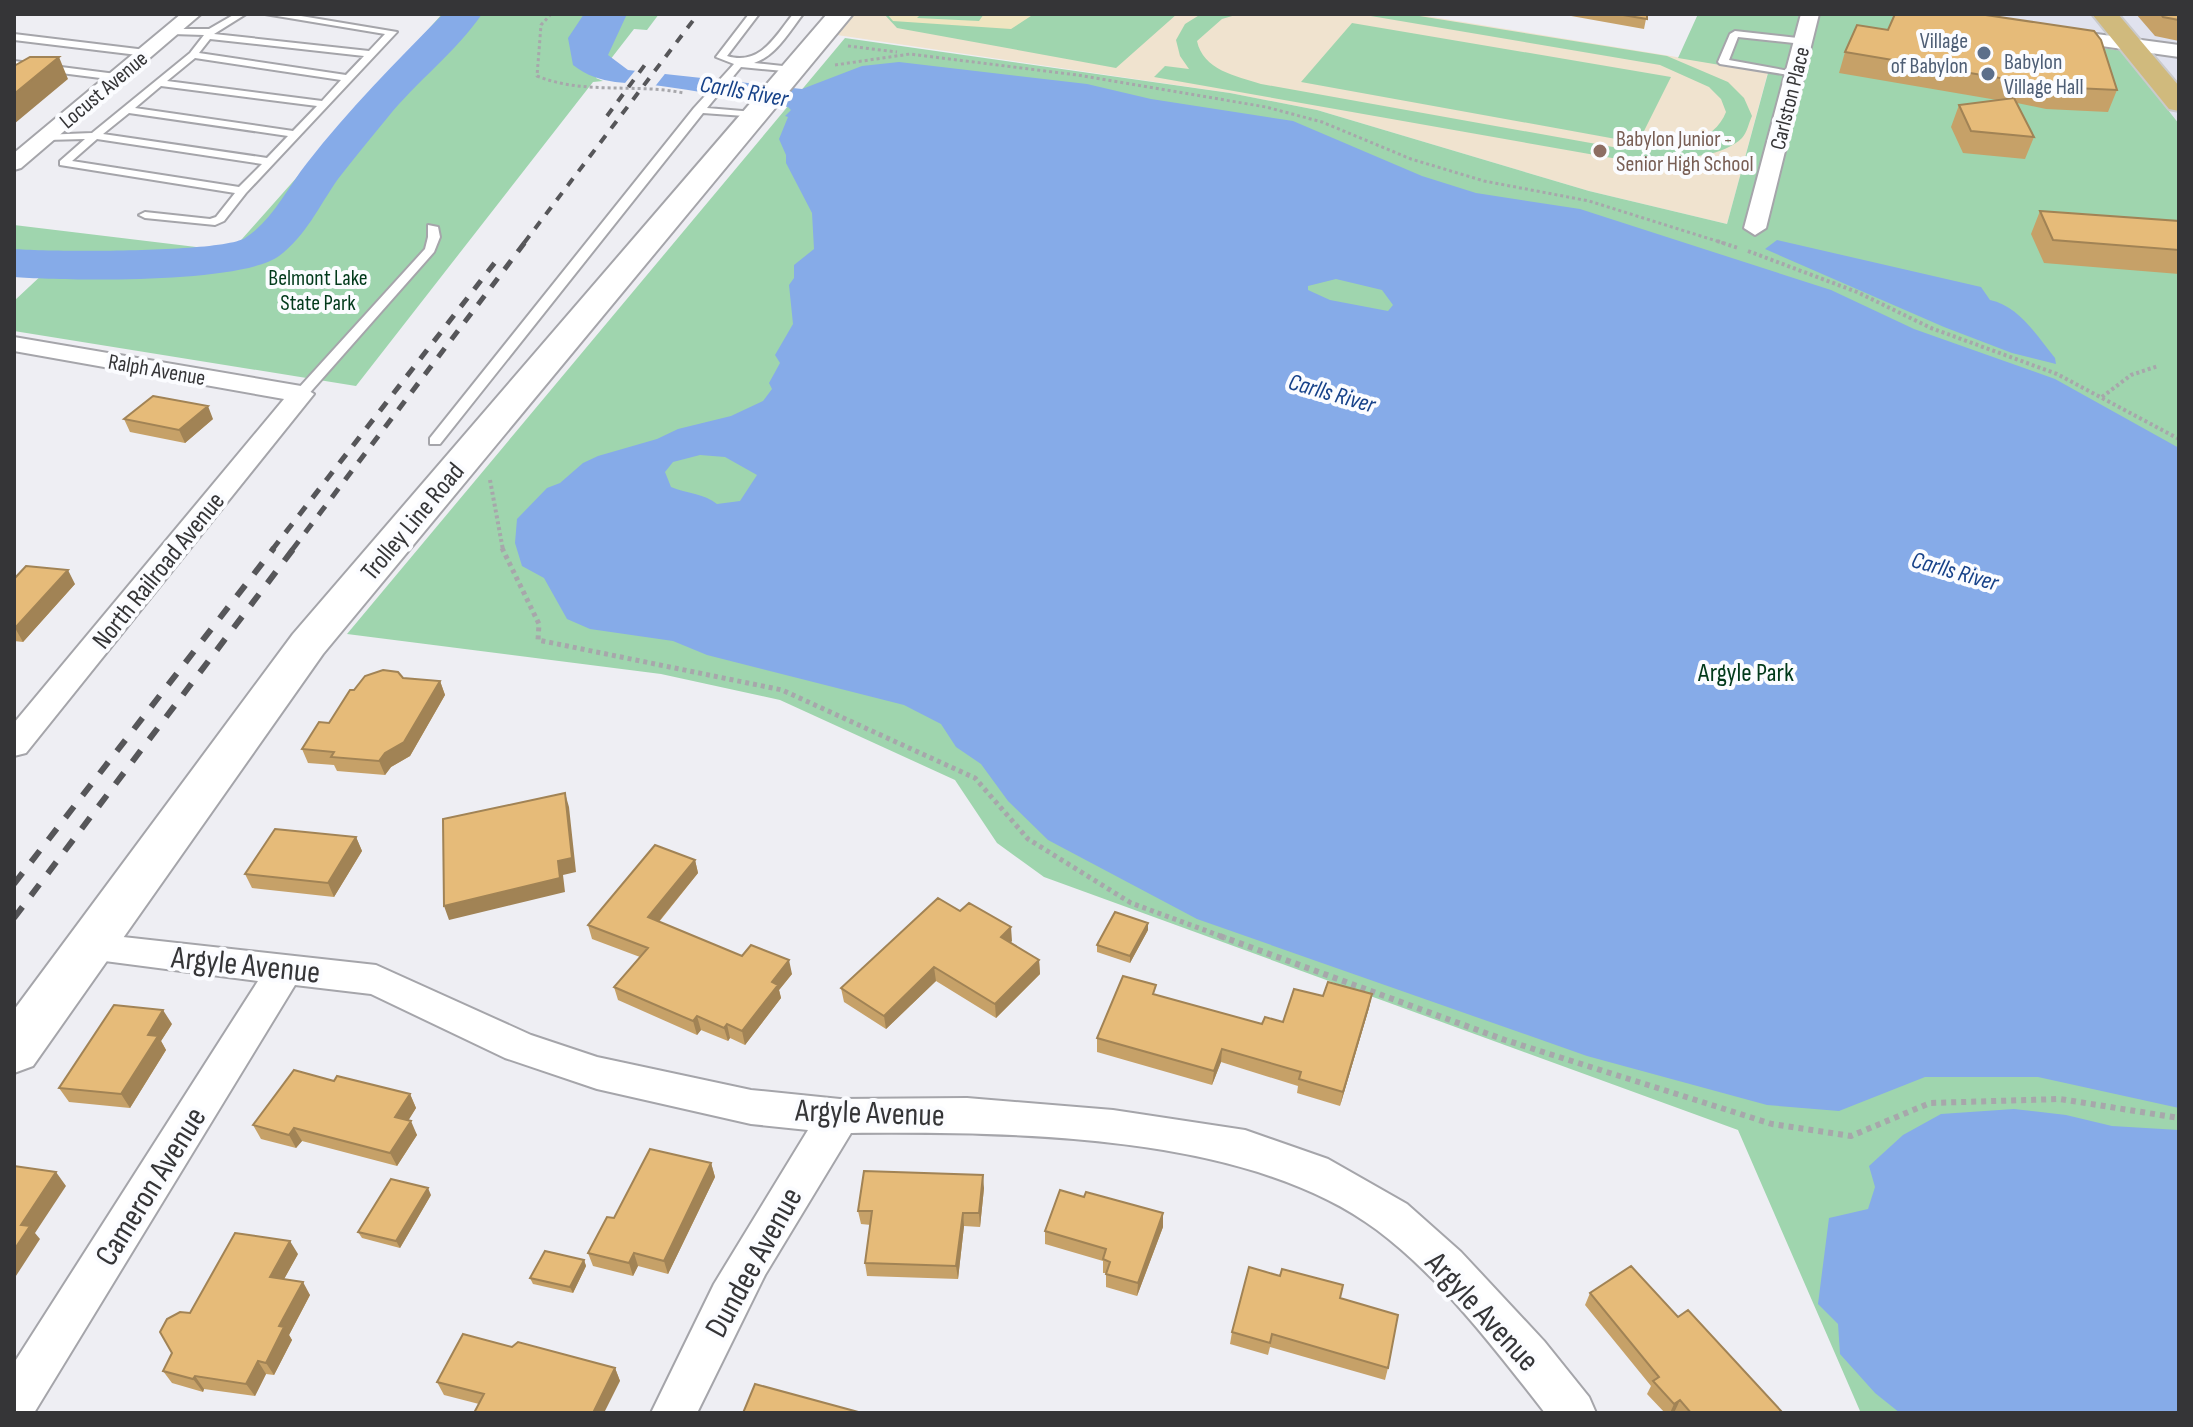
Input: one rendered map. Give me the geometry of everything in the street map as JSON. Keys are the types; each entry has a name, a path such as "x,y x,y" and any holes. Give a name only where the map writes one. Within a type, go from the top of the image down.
{"main road":[{"name":"Trolley Line Road","path":"14,1051 308,644 840,14"},
{"path":"2105,14 2179,103"}],"street":[{"name":"Locust Avenue","path":"14,164 192,14"},
{"name":"Carlston Place","path":"1755,228 1810,14"},
{"path":"2040,31 2179,51"},
{"name":"Ralph Avenue","path":"14,344 301,394"},
{"name":"North Railroad Avenue","path":"14,745 25,716 301,394"},
{"name":"Argyle Avenue","path":"87,947 376,980 519,1047 597,1073 751,1107 840,1116 967,1115 1127,1128 1245,1148 1314,1172 1392,1217 1446,1266 1528,1356 1573,1413"},
{"name":"Cameron Avenue","path":"14,1404 286,968"},
{"name":"Dundee Avenue","path":"674,1413 749,1264 800,1175 840,1116"}],"lane":[{"path":"241,14 210,34 193,55 64,163 242,191"},
{"path":"145,215 211,223 220,219 242,191 392,32 270,14"},
{"path":"754,14 721,57 739,64 772,94"},
{"path":"435,441 709,96 739,64 761,60 798,14"},
{"path":"172,31 372,54"},
{"path":"1795,73 1723,62 1735,34 1803,41"},
{"path":"14,37 146,53"},
{"path":"193,55 349,78"},
{"path":"14,64 116,77"},
{"path":"24,81 43,68"},
{"path":"159,83 324,104"},
{"path":"698,110 772,94"},
{"path":"128,110 296,134"},
{"path":"46,137 95,136 269,162"},
{"path":"301,394 430,250 434,237 432,227"}],"path":[{"path":"551,14 541,25 537,76 548,81 589,87 656,87 692,95"},
{"path":"837,45 1077,75 1266,107 1322,122 1440,168 1484,181 1589,201 1746,251 1857,292 1931,328 2057,374 2179,439"},
{"path":"830,66 868,57 910,54"},
{"path":"1746,251 1755,228"},
{"path":"2102,397 2131,375 2158,366"},
{"path":"488,467 499,542 539,624 538,640 673,665 782,690 975,778 1028,839 1131,903 1505,1040 1772,1124 1851,1136 1930,1103 2060,1099 2179,1118"}],"shaded area":[{"name":"Babylon Junior - Senior High School","path":"854,14 1414,14 1768,72 1727,224 1589,191 1317,110 1230,93 837,35"},
{"path":"1889,14 2179,14 2179,124 2122,51"}],"green space":[{"name":"Belmont Lake State Park","path":"442,14 659,14 647,30 634,29 596,78 603,81 593,82 356,386 14,331 14,301 45,272 14,269 14,225 221,250 234,248"},
{"path":"884,14 1177,14 1116,68 897,28"},
{"path":"1201,14 1239,14 1222,19 1197,41 1200,51 1213,65 1231,75 1261,84 1613,147 1661,148 1693,142 1718,125 1726,112 1721,99 1709,87 1660,65 1359,14 1407,14 1667,56 1728,82 1744,98 1752,116 1742,138 1715,153 1661,159 1612,158 1154,77 1165,66 1189,69 1180,56 1176,40 1185,24"},
{"name":"Argyle Park","path":"1698,14 1889,14 2122,51 2179,124 2179,1413 1864,1413 1860,1411 1738,1130 1044,877 997,843 955,780 780,700 661,674 347,634 845,38 1230,93 1317,110 1589,191 1727,224 1768,73 1678,58"},
{"path":"1352,23 1671,77 1638,143 1301,82"}],"sand":[{"path":"921,14 917,18 979,21 984,14 1034,14 1011,29 893,21 888,15"}],"water":[{"name":"Argyle Park","path":"584,14 627,14 608,55 628,70 802,89 862,66 899,62 1087,84 1151,99 1293,121 1422,176 1476,193 1580,209 1831,290 1914,329 2055,379 2179,448 2179,1108 2038,1077 1925,1077 1839,1111 1767,1105 1587,1056 1197,919 1048,840 1008,801 981,764 956,747 941,724 904,705 707,655 673,641 590,629 567,619 544,578 522,566 515,543 517,519 547,488 560,483 583,463 678,429 731,416 763,401 772,389 769,383 780,363 775,355 793,324 789,285 794,278 794,265 814,249 812,213 786,163 779,139 788,117 785,116 791,110 788,107 594,77 573,65 568,38","holes":["1336,279 1382,290 1393,305 1388,311 1330,300 1308,290 1308,286","700,455 725,457 757,475 740,501 717,504 671,487 665,472 673,462"]},
{"path":"1777,240 1981,287 1990,300 2010,308 2027,323 2055,358 2056,364 2012,353 1944,327 1765,249"},
{"path":"2014,1109 2066,1115 2112,1126 2179,1130 2179,1413 1900,1413 1875,1393 1840,1354 1838,1324 1818,1304 1829,1218 1868,1209 1875,1187 1869,1166 1903,1135 1941,1114"}],"pier":[{"path":"638,67 668,70 653,89 621,88"}],"building":[{"path":"1617,14 1647,14 1647,19"},
{"path":"1895,14 1979,14 2094,31 2101,40 2117,90 2054,87 1845,52 1857,25 1888,30"},
{"path":"2161,14 2179,14 2179,20 2163,17"},
{"path":"30,57 59,57 14,94 14,66"},
{"path":"2014,98 2034,137 1971,131 1959,105"},
{"path":"2040,211 2179,221 2179,250 2053,240"},
{"path":"153,396 208,406 179,430 124,419"},
{"path":"26,566 68,570 14,628 14,579"},
{"path":"383,670 398,672 403,678 440,681 404,742 385,753 379,761 331,757 334,752 302,749 319,722 329,723 350,690 354,690 365,676"},
{"path":"565,793 572,858 558,861 560,878 444,906 443,819"},
{"path":"275,829 356,837 328,883 245,874"},
{"path":"655,845 695,860 648,917 742,956 751,945 789,960 772,982 778,985 742,1031 727,1024 724,1028 697,1016 693,1021 614,987 648,948 588,925"},
{"path":"938,898 960,911 969,903 1011,927 1001,937 1039,960 995,1004 934,967 884,1016 841,988"},
{"path":"1115,912 1148,923 1130,956 1097,945"},
{"path":"1123,976 1156,985 1153,994 1262,1024 1265,1017 1283,1022 1294,989 1323,996 1328,982 1372,994 1343,1092 1299,1079 1301,1072 1222,1049 1214,1071 1097,1038"},
{"path":"114,1005 163,1010 148,1035 158,1036 121,1094 59,1088"},
{"path":"294,1070 334,1081 337,1076 410,1094 395,1117 411,1121 390,1153 294,1128 289,1135 253,1125"},
{"path":"650,1149 711,1163 664,1261 634,1253 629,1263 588,1253 607,1217 614,1218"},
{"path":"14,1166 56,1172 21,1225 30,1226 14,1250"},
{"path":"864,1171 983,1175 979,1213 963,1213 956,1266 865,1263 872,1211 858,1211"},
{"path":"391,1179 428,1188 396,1241 358,1232"},
{"path":"1060,1190 1084,1197 1086,1192 1163,1213 1138,1283 1106,1274 1110,1262 1103,1259 1106,1249 1045,1231"},
{"path":"235,1233 290,1241 270,1277 303,1282 279,1326 284,1327 266,1363 258,1361 246,1384 195,1376 193,1379 163,1371 172,1353 160,1332 167,1319 180,1312 190,1313"},
{"path":"545,1251 584,1260 570,1287 530,1278"},
{"path":"1631,1266 1678,1317 1688,1310 1782,1412 1691,1413 1680,1400 1674,1404 1653,1381 1659,1377 1590,1293"},
{"path":"1249,1267 1280,1276 1282,1269 1343,1285 1340,1298 1398,1315 1388,1368 1272,1334 1270,1343 1232,1332"},
{"path":"463,1334 512,1347 518,1342 615,1368 593,1413 474,1413 484,1394 437,1382"},
{"path":"755,1384 862,1413 743,1413"}],"waterway":[{"path":"14,263 54,266 193,260 242,256 261,248 284,228 321,173 380,101 464,14"}],"railway":[{"path":"524,243 698,14"},
{"path":"607,116 647,62"},
{"path":"292,550 526,241"},
{"path":"272,550 500,256"},
{"path":"14,884 274,548"},
{"path":"14,918 294,548"}],"place":[{"name":"Village of Babylon","path":"1984,53"},
{"name":"Babylon Village Hall","path":"1988,74"},
{"name":"Babylon Junior - Senior High School","path":"1600,151"}],"water label":[{"name":"Carlls River","path":"744,91"},
{"name":"Carlls River","path":"1332,393"},
{"name":"Carlls River","path":"1955,571"}]}
